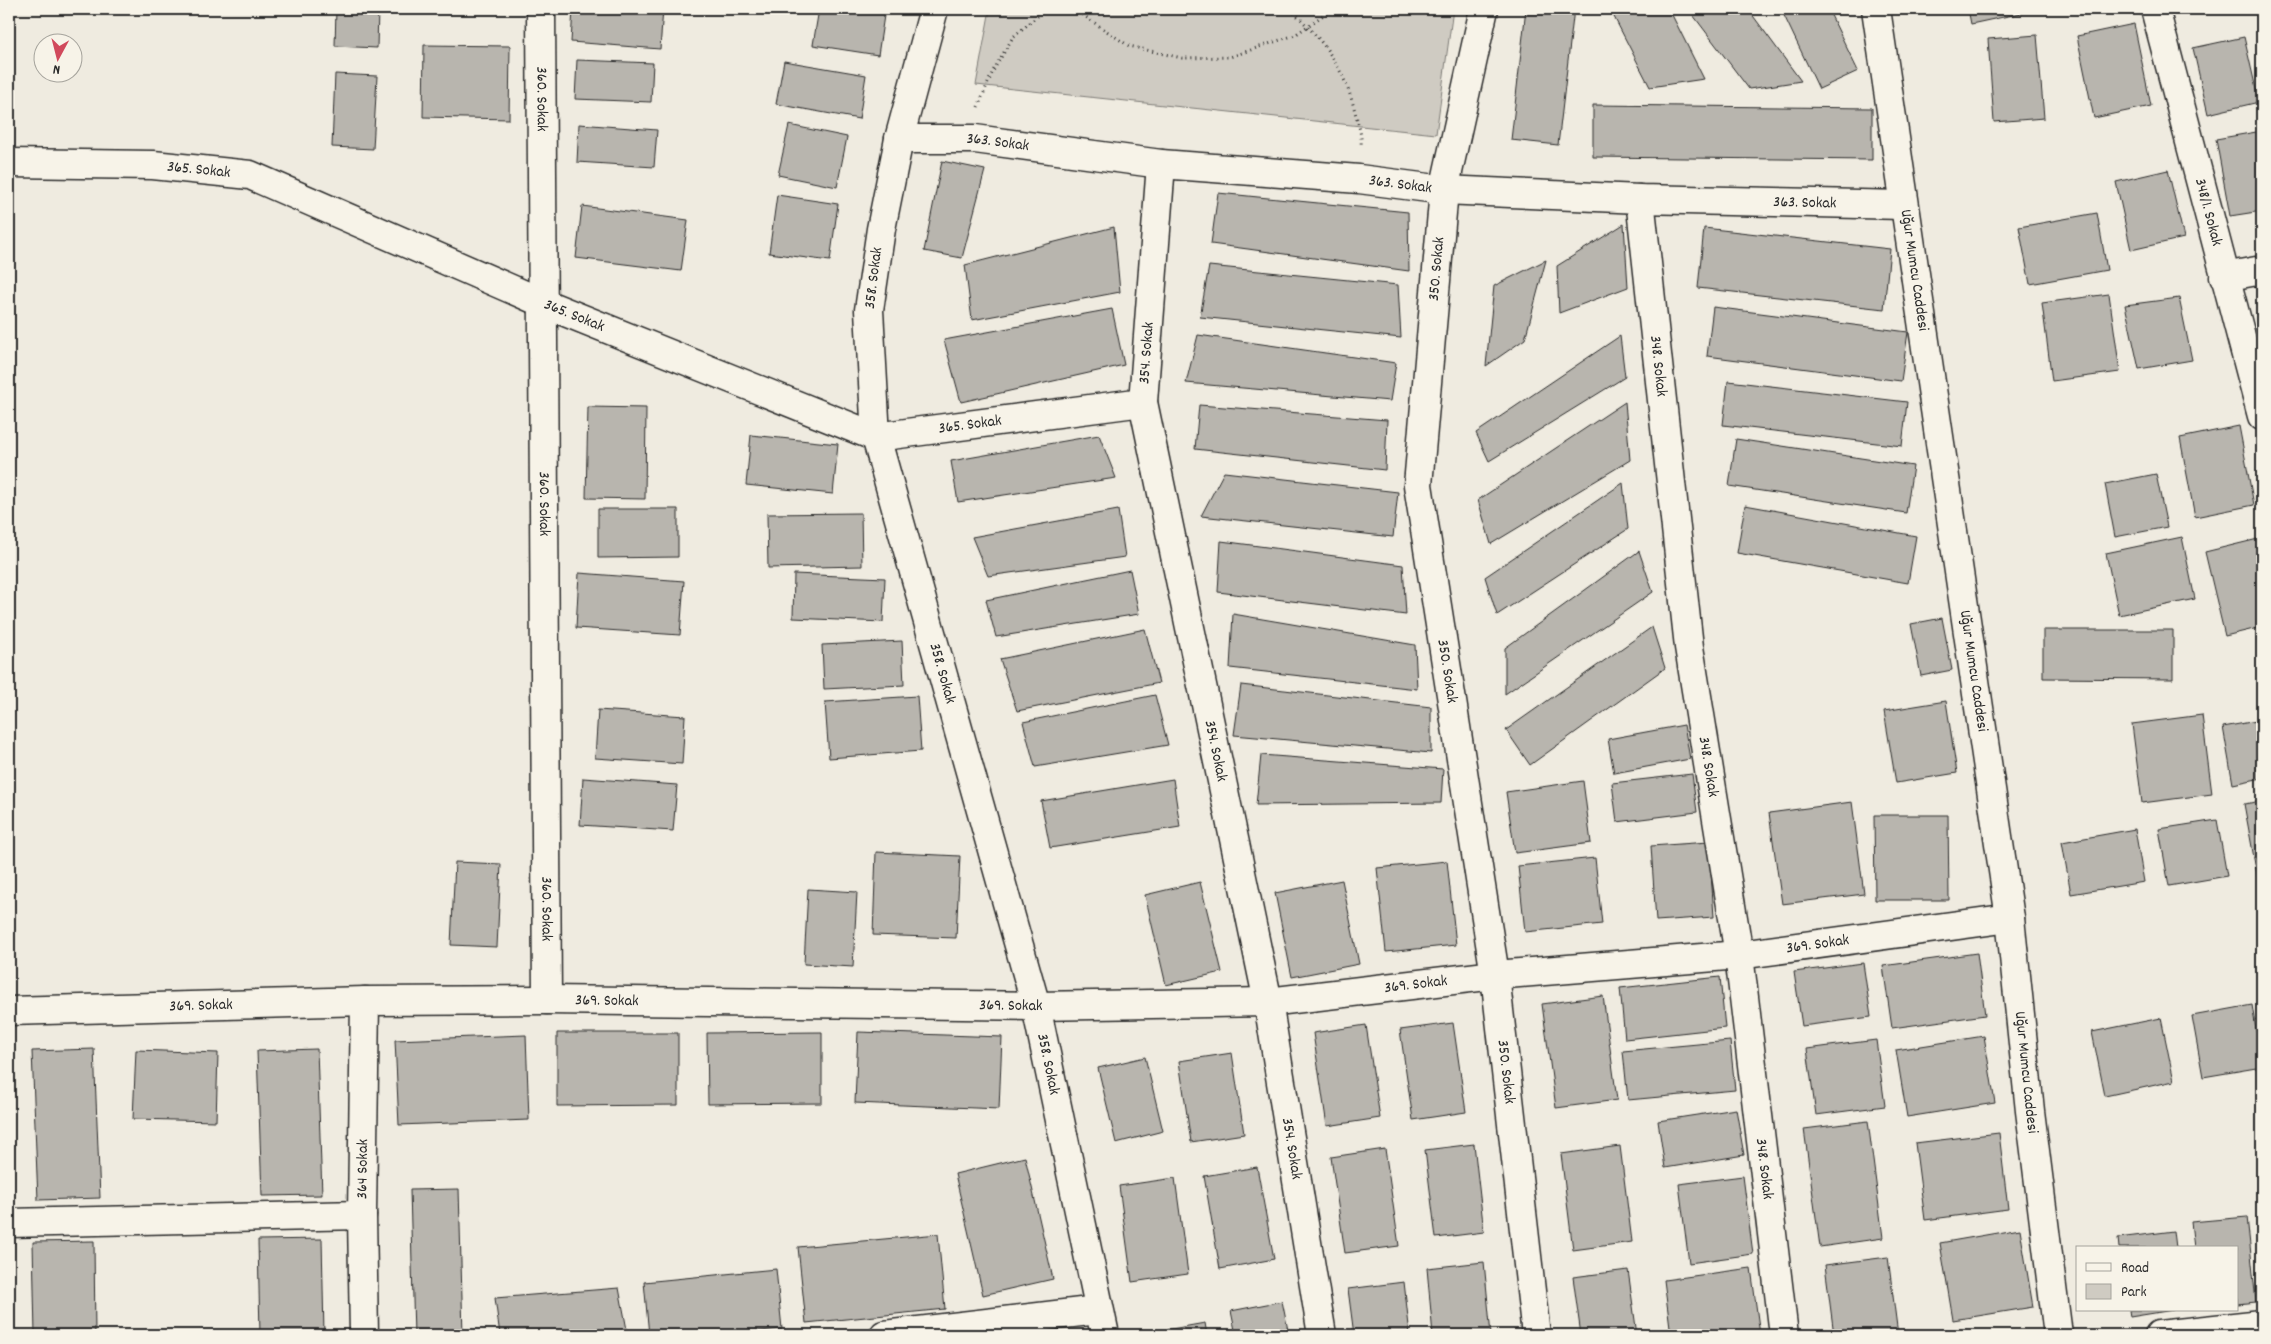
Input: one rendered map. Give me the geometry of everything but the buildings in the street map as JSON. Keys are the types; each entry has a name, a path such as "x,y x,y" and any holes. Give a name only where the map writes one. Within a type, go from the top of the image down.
{"street":[{"name":"360. Sokak","path":"540,9 547,1000"},
{"name":"358. Sokak","path":"934,9 899,139 881,229 869,310 876,437 1036,1006 1102,1323"},
{"name":"350. Sokak","path":"1484,9 1444,190 1418,485 1495,975 1536,1335"},
{"name":"Uğur Mumcu Caddesi","path":"1876,9 1903,205 2010,918 2030,1111 2058,1335"},
{"name":"348/1. Sokak","path":"2155,9 2262,416"},
{"name":"363. Sokak","path":"899,139 974,139 1161,164 1359,179 1444,190 1640,199 1903,205"},
{"name":"365. Sokak","path":"9,163 153,165 250,175 543,303 876,437 1143,402"},
{"name":"354. Sokak","path":"1161,164 1143,402 1268,1002 1322,1335"},
{"name":"348. Sokak","path":"1640,199 1689,648 1739,956 1784,1335"},
{"path":"2224,276 2262,270"},
{"name":"369. Sokak","path":"9,1011 364,1001 547,1000 1036,1006 1268,1002 1495,975 1739,956 2010,918"},
{"name":"364 Sokak","path":"364,1001 362,1215 364,1335"},
{"path":"9,1223 362,1215"},
{"path":"884,1335 1102,1323"},
{"path":"2159,1335 2262,1324"}],"path":[{"path":"974,139 978,104 993,70 1013,37 1046,9"},
{"path":"1074,9 1129,46 1182,58 1230,57 1295,35 1332,9"},
{"path":"1290,9 1322,41 1343,74 1354,106 1362,139 1359,179"}],"green space":[{"path":"990,9 1453,9 1436,134 976,85"}]}
